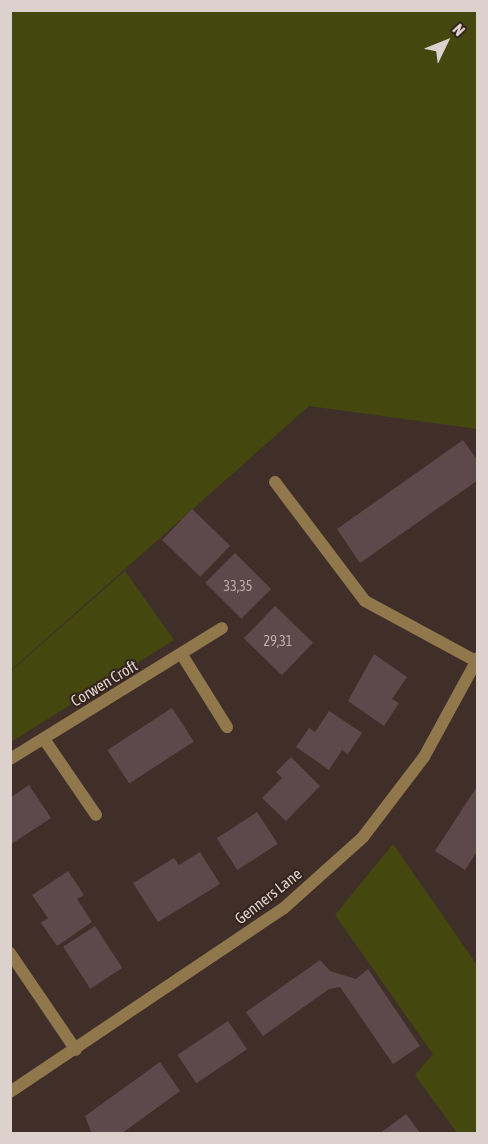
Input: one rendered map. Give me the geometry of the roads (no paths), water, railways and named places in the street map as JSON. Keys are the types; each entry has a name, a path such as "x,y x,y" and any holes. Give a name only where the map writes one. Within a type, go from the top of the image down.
{"street":[{"path":"275,482 365,601 477,660"},
{"name":"Corwen Croft","path":"10,759 182,655 222,628"},
{"path":"182,655 227,728"},
{"name":"Genners Lane","path":"10,1092 76,1050 284,908 363,837 423,757 477,660"},
{"path":"44,739 96,815"},
{"path":"10,953 76,1050"}]}
